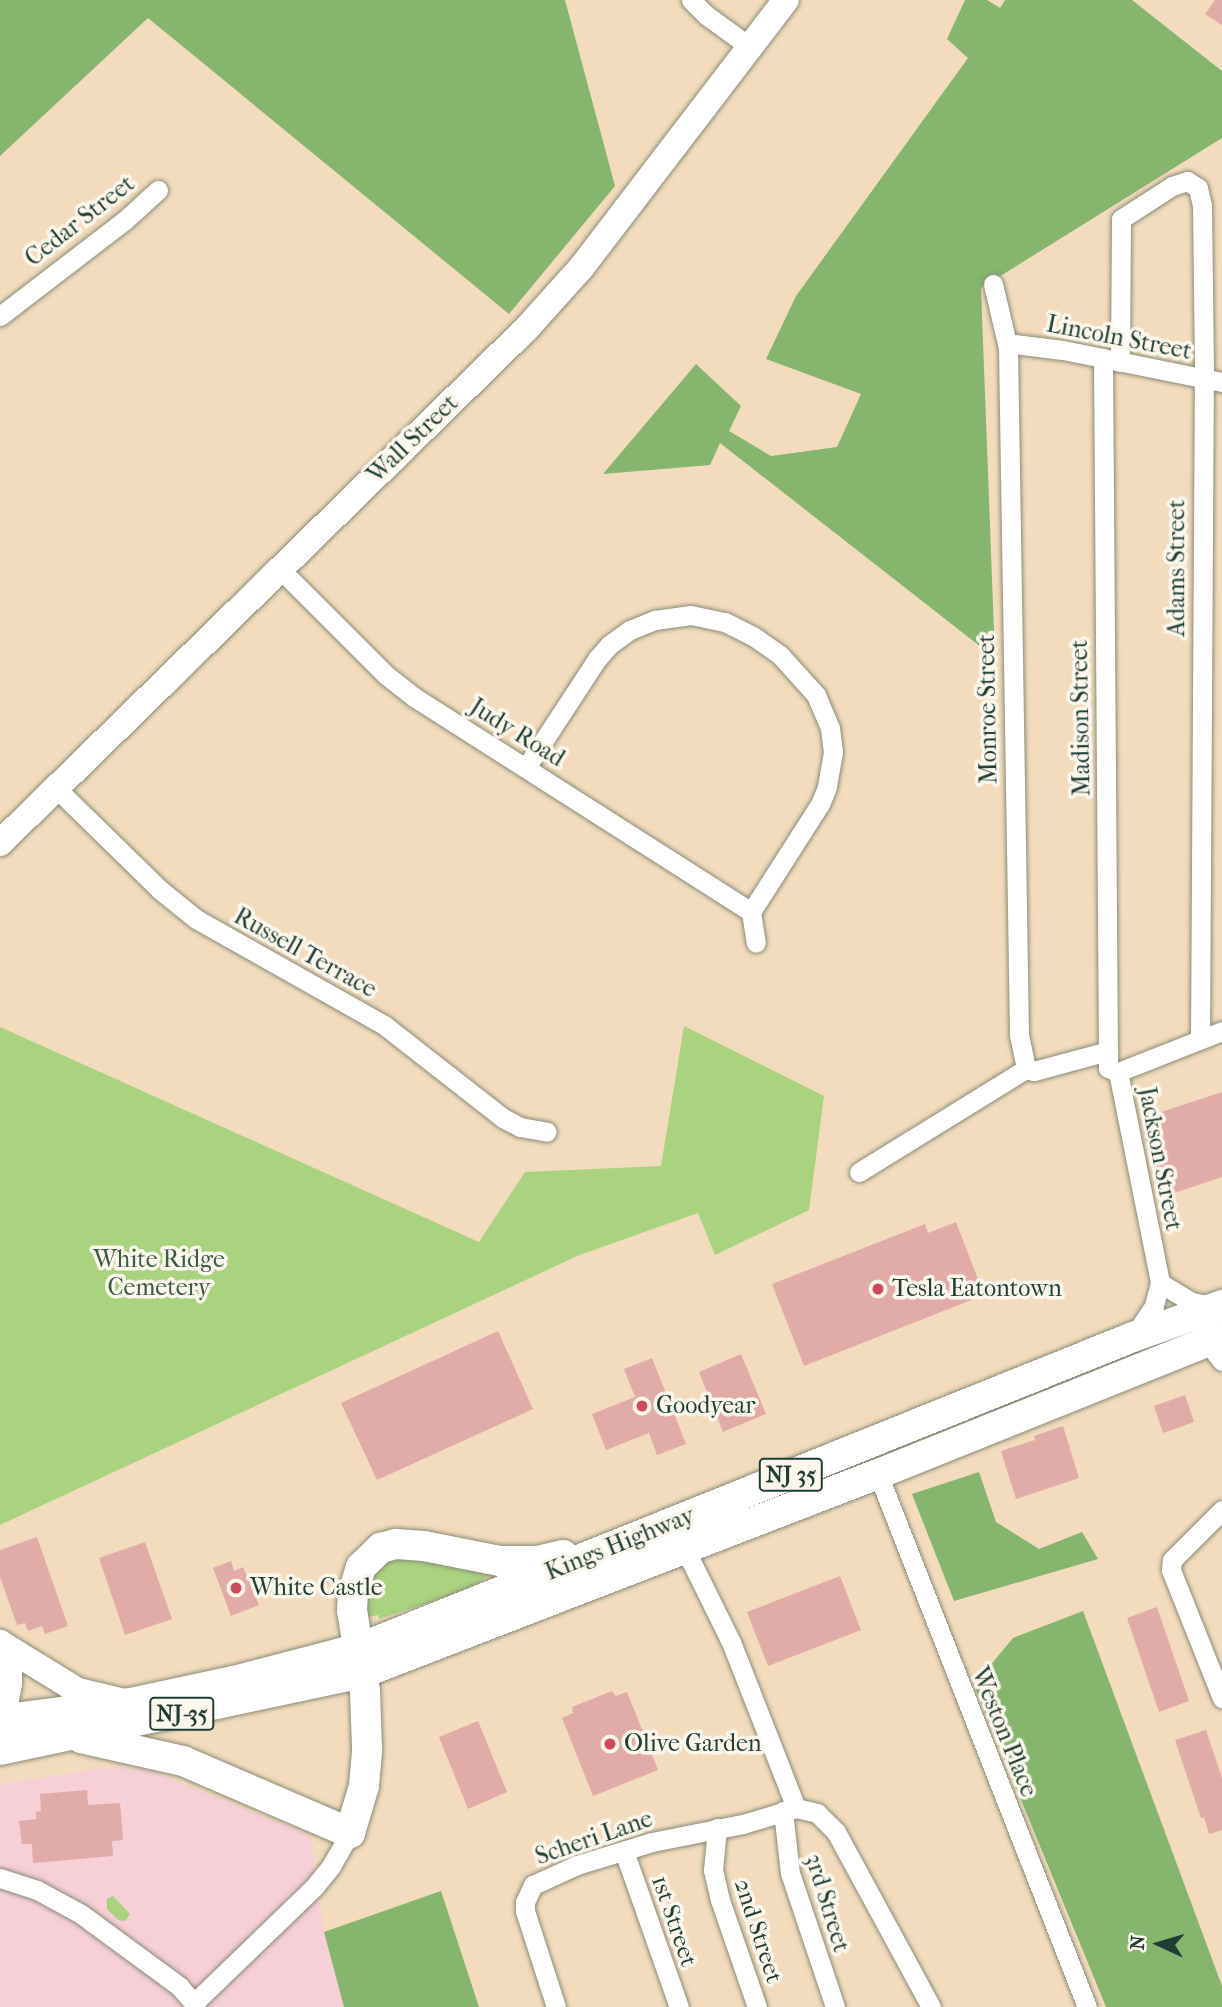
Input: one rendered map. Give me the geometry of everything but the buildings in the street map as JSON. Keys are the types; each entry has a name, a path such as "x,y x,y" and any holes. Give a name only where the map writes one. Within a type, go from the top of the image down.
{"main road":[{"name":"Kings Highway","path":"0,1720 131,1703 233,1681 361,1661 631,1540 1133,1337 1218,1330"},
{"name":"Kings Highway","path":"0,1750 74,1736 361,1661 685,1549 878,1474 1218,1330"},
{"path":"74,1736 183,1761 350,1833 360,1803 366,1766 367,1727 352,1594 361,1567 381,1548 396,1544 424,1546 500,1561 537,1561 631,1540"}],"street":[{"path":"691,0 706,15 750,47"},
{"name":"Wall Street","path":"0,843 528,327 581,268 786,0"},
{"name":"Adams Street","path":"1121,219 1172,186 1187,181 1201,192 1213,381 1200,1039"},
{"name":"Cedar Street","path":"0,316 124,221 158,190"},
{"name":"Madison Street","path":"1118,1072 1108,1068 1108,1051 1112,360 1121,219"},
{"name":"Monroe Street","path":"993,284 1008,348 1019,1035 1026,1069"},
{"name":"Lincoln Street","path":"1008,348 1014,344 1112,360 1213,381"},
{"name":"Judy Road","path":"279,568 386,675 443,717 527,766 751,912"},
{"path":"527,766 597,659 609,645 630,630 655,620 691,615 726,622 766,644 799,673 816,695 830,728 832,764 820,804 751,912 756,943"},
{"name":"Russell Terrace","path":"57,789 159,889 196,919 384,1025 503,1118 520,1127 547,1132"},
{"name":"Jackson Street","path":"1160,1283 1118,1072 1222,1031"},
{"path":"859,1172 1026,1069 1034,1072 1108,1051"},
{"path":"1133,1337 1154,1306 1160,1283 1192,1302 1218,1330"},
{"name":"Weston Place","path":"878,1474 1087,2007"},
{"path":"1222,1510 1172,1560 1171,1570 1222,1698"},
{"path":"685,1549 731,1642 790,1809 817,1813 836,1832 931,2007"},
{"path":"0,1643 78,1691 131,1703"},
{"path":"0,1643 9,1665 6,1699 0,1706"},
{"name":"Scheri Lane","path":"556,2007 525,1911 528,1892 542,1880 577,1865 624,1851 790,1809"},
{"name":"3rd Street","path":"790,1809 790,1873 835,2007"},
{"name":"2nd Street","path":"717,1828 713,1870 720,1900 757,2007"},
{"path":"0,1878 37,1890 81,1914 186,1992 194,2003 316,1886 350,1833"},
{"name":"1st Street","path":"624,1851 679,2007"}],"shaded area":[{"path":"105,1768 148,1769 311,1836 324,1932 344,2007 0,2007 0,1784"}],"green space":[{"path":"0,0 565,0 615,186 509,314 148,18 0,156"},
{"path":"965,0 987,0 1000,8 1005,0 1132,0 1222,71 1222,138 981,288 995,658 720,443 710,465 603,474 696,364 741,406 729,431 771,456 837,447 861,394 766,359 796,296 968,58 947,39"},
{"name":"White Ridge Cemetery","path":"684,1026 824,1096 809,1210 715,1255 698,1213 577,1256 0,1525 0,1027 479,1242 525,1172 661,1166"},
{"path":"979,1472 996,1522 1039,1549 1082,1532 1098,1559 954,1601 912,1494"},
{"path":"398,1556 494,1572 469,1589 379,1619 378,1615 362,1618 373,1570"},
{"path":"1083,1611 1222,1986 1222,2007 1106,2007 974,1685 1013,1638"},
{"path":"441,1891 479,2007 344,2007 324,1932"},
{"path":"113,1896 130,1914 125,1921 118,1920 107,1909 107,1899"}],"place":[{"name":"Tesla Eatontown","path":"878,1289"},
{"name":"Goodyear","path":"642,1406"},
{"name":"White Castle","path":"236,1588"},
{"name":"Olive Garden","path":"610,1744"}]}
